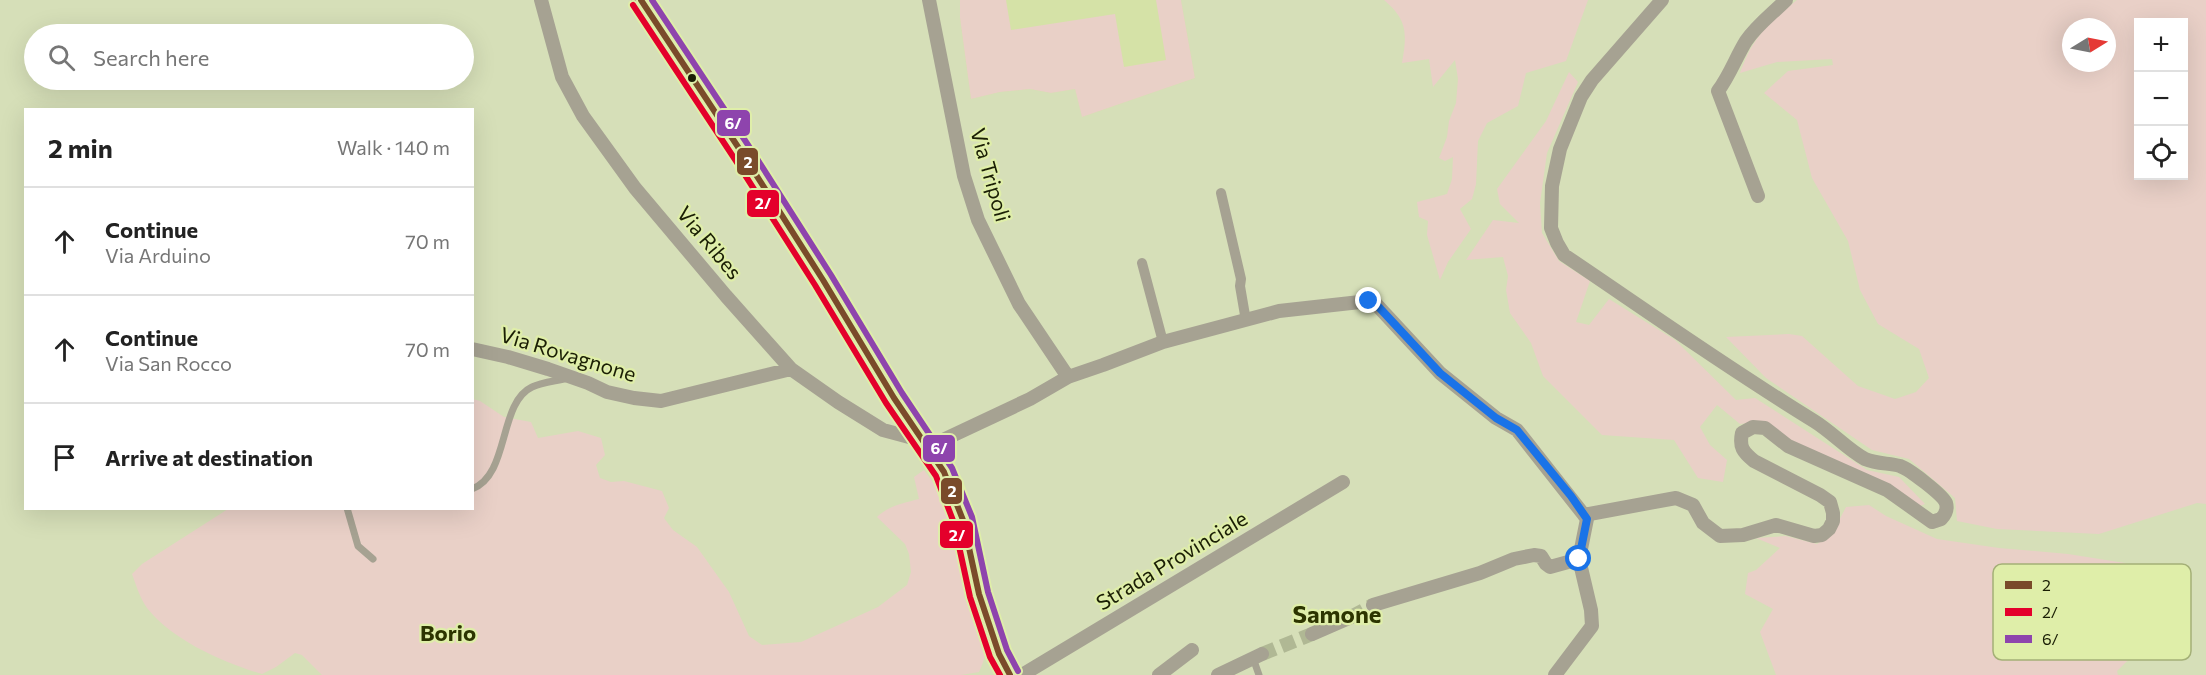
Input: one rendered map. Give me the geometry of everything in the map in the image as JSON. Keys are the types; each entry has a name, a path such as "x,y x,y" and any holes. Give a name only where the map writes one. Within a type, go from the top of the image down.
{"main road":[{"path":"641,0 752,168 894,398 944,472 963,520 979,594 999,654 1010,675"}],"street":[{"name":"Via Ribes","path":"541,0 562,77 583,116 635,188 791,369 838,402 883,429 926,444"},
{"name":"Via Tripoli","path":"929,0 964,176 978,220 1019,304 1068,376"},
{"path":"1584,515 1676,498 1693,505 1703,523 1720,536 1743,535 1776,525 1814,536 1822,535 1833,521 1830,502 1745,454 1740,444 1742,433 1752,427 1765,428 1788,447 1887,490 1932,522 1941,519 1947,510 1941,496 1906,469 1899,465 1876,463 1863,458 1832,432 1752,384 1564,255 1557,243 1551,228 1552,186 1560,149 1581,97 1607,61 1662,0"},
{"path":"1758,196 1718,91 1732,71 1746,42 1760,23 1786,0"},
{"path":"1221,194 1239,270 1246,321"},
{"path":"1142,263 1163,342"},
{"path":"926,444 1030,399 1068,376 1163,342 1279,311 1369,301 1375,303 1440,373 1496,418 1517,430 1587,519 1579,559 1591,610 1592,626 1555,675"},
{"name":"Via Rovagnone","path":"474,349 508,357 616,394 661,401 791,369"},
{"name":"Strada Provinciale","path":"1022,675 1343,482"},
{"path":"1373,605 1480,573 1514,559 1541,556 1550,567 1579,559"},
{"path":"1312,634 1352,617"},
{"path":"1159,675 1192,650"},
{"path":"1218,675 1257,656"}],"lane":[{"path":"474,488 480,486 491,473 513,409 522,396 530,387 571,377"},
{"path":"348,510 358,546 374,559"},
{"path":"1257,656 1259,675"}],"shaded area":[{"path":"960,0 1181,0 1195,78 1082,117 1075,89 1051,93 1030,89 1000,92 971,99 960,18"},
{"path":"960,0 1006,0 1011,30 1115,14 1124,67 1166,60 1156,0 1181,0 1195,78 1082,117 1075,89 1051,93 1030,89 1000,92 971,99 960,18"},
{"path":"1384,0 1588,0 1566,61 1526,73 1518,106 1487,123 1478,141 1476,184 1472,199 1460,209 1471,229 1448,262 1440,280 1427,235 1428,221 1419,217 1417,202 1447,194 1452,179 1453,157 1445,161 1439,158 1456,103 1458,79 1455,60 1433,87 1429,59 1402,63 1405,36 1402,21"},
{"path":"1797,0 2206,0 2206,504 2197,503 2099,534 1997,529 1957,521 1955,498 1909,459 1872,450 1766,378 1726,337 1789,334 1802,336 1858,386 1895,399 1916,392 1929,378 1919,349 1878,324 1860,290 1848,241 1812,178 1797,120 1764,93 1788,71 1833,65 1832,59 1777,62 1740,73 1750,50 1769,24"},
{"path":"1569,72 1578,82 1547,153 1540,203 1542,233 1559,261 1590,281 1576,322 1589,325 1609,299 1675,340 1736,400 1755,398 1867,470 1899,477 1925,504 1917,507 1784,439 1762,421 1740,424 1717,405 1700,427 1710,445 1727,460 1723,482 1698,478 1674,440 1602,435 1543,376 1531,343 1510,313 1506,290 1508,276 1503,257 1466,260 1493,220 1519,223 1500,204 1497,189 1546,121"},
{"path":"474,399 504,417 531,422 538,438 578,431 601,438 605,455 596,465 600,478 611,482 624,481 662,491 669,508 664,518 673,530 697,547 729,592 749,636 762,645 801,642 878,607 907,585 911,572 909,554 905,544 877,517 891,508 919,499 914,477 924,470 934,484 956,529 965,587 964,597 970,609 975,610 981,626 985,641 985,656 979,672 961,675 322,675 302,655 295,653 262,674 232,664 200,649 158,620 147,608 132,574 142,564 226,510 474,510"},
{"path":"1869,505 1886,516 1937,539 2125,563 1993,564 1993,660 2128,660 2117,671 2118,675 1776,675 1760,632 1773,609 1745,594 1748,573 1756,570 1780,548 1756,538 1786,536 1817,544 1832,534 1846,507"}],"tunnel":[{"path":"1351,617 1373,605"},
{"path":"1262,654 1312,634"}],"transit line":[{"name":"2","path":"641,0 746,159 894,398 944,472 963,520 979,594 999,654 1010,675"},
{"name":"6/","path":"652,0 754,154 902,393 952,468 972,517 988,592 1007,650 1018,671"},
{"name":"2/","path":"633,5 815,285 886,403 936,476 954,523 970,597 990,657 1000,675"}],"district":[{"name":"Samone","path":"1337,615"},
{"name":"Borio","path":"448,633"}],"route":[{"path":"1369,301 1375,303 1440,373 1496,418 1517,430 1571,496 1587,519 1579,559"}]}
